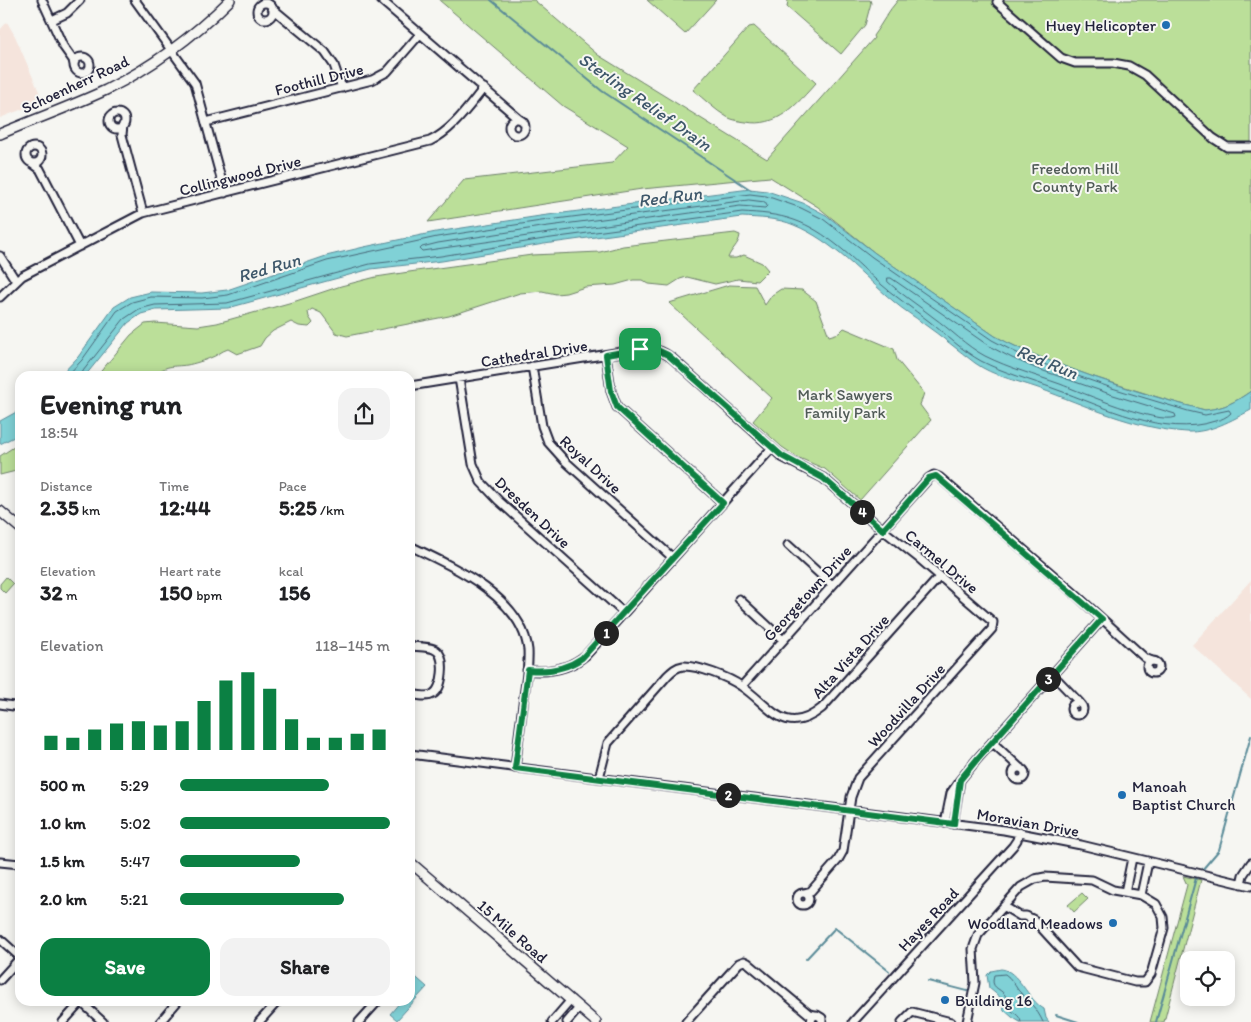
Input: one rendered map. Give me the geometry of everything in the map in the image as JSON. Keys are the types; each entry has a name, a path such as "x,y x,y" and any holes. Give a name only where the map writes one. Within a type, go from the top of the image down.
{"main road":[{"name":"Schoenherr Road","path":"0,134 107,89 142,70 203,26 230,0"},
{"path":"0,511 15,524"},
{"name":"15 Mile Road","path":"415,866 596,1022"}],"street":[{"path":"42,0 64,46 76,62"},
{"path":"52,20 67,14 80,0"},
{"path":"135,0 195,83 225,193"},
{"path":"381,0 523,122 525,127 521,133 516,134 512,132 510,128 511,113"},
{"path":"999,0 997,2 1061,58 1075,63 1113,63 1129,66 1145,76 1213,138 1227,147 1251,147"},
{"path":"280,15 262,18 258,14 257,9 260,5 269,4 325,52 334,65 342,88"},
{"path":"270,17 272,8"},
{"name":"Foothill Drive","path":"206,122 372,80 387,72 420,34"},
{"name":"Collingwood Drive","path":"0,297 16,281 143,214 430,141 441,136 450,128 484,88"},
{"path":"122,135 110,126 109,120 113,114 118,113 124,120 122,135 143,214"},
{"path":"510,123 519,119"},
{"path":"115,128 123,125"},
{"path":"40,169 42,155 40,150 31,148 27,155 28,160 40,169 80,246"},
{"path":"32,163 37,163 41,160"},
{"path":"0,256 16,281"},
{"name":"Cathedral Drive","path":"415,385 649,349 662,352"},
{"name":"Carmel Drive","path":"662,352 673,359 772,448 790,462 823,478 994,624"},
{"path":"606,355 611,391 617,407 723,503"},
{"name":"Royal Drive","path":"532,366 542,426 548,442 565,461 674,558"},
{"name":"Dresden Drive","path":"459,378 473,464 481,482 500,502 624,613"},
{"path":"528,670 550,671 577,662 586,655 772,448"},
{"name":"Georgetown Drive","path":"742,686 929,478 934,475 939,477 1102,619"},
{"path":"788,545 832,585"},
{"path":"415,548 460,569 480,583 515,617 526,639 528,670 515,768"},
{"name":"Alta Vista Drive","path":"599,778 605,750 613,736 676,668 682,666 696,668 728,679 742,686 779,718 790,721 800,720 822,708 940,576"},
{"path":"739,599 783,640"},
{"path":"946,822 951,793 960,780 1102,619 1148,661"},
{"name":"Woodvilla Drive","path":"808,894 838,860 843,851 849,810 858,778 992,629 994,624"},
{"path":"415,647 435,649 443,661 440,686 437,691 426,696 415,695"},
{"path":"1052,674 1074,701 1083,706 1084,710 1078,716 1071,711 1074,701"},
{"path":"0,704 15,706"},
{"path":"992,742 1016,767"},
{"name":"Moravian Drive","path":"415,755 1019,832 1251,885"},
{"path":"954,824 960,780"},
{"name":"Hayes Road","path":"853,1022 1013,846 1019,832"},
{"path":"1125,892 1132,858"},
{"path":"0,862 15,864"},
{"path":"1141,895 1148,862"},
{"path":"1241,884 1246,870 1251,863"},
{"path":"968,1022 975,983 973,949 975,942 983,928 1021,886 1035,879 1044,877 1092,880 1113,890 1141,895 1156,904 1164,922 1164,928 1152,974 1145,982 1141,983 1077,968 1034,920 1026,916 1020,916 1004,906"},
{"path":"0,939 15,952"},
{"path":"689,1021 739,963 744,961 811,1018 820,1017 822,1022"},
{"path":"0,980 15,963"},
{"path":"552,1022 571,1000"},
{"path":"63,1022 77,1006"},
{"path":"85,1006 103,1022"},
{"path":"160,1022 174,1006"},
{"path":"259,1022 273,1006"},
{"path":"359,1022 373,1006"},
{"path":"567,1022 580,1008"},
{"path":"902,1022 912,1012 951,1022"}],"shaded area":[{"path":"7,22 43,101 0,118 0,30"},
{"path":"1251,580 1251,699 1192,645"}],"green space":[{"name":"Freedom Hill County Park","path":"439,0 534,0 598,55 767,159 874,38 873,36 898,0 1251,0 1251,391 1230,404 1205,410 1091,376 1018,348 995,336 875,253 818,207 770,177 642,189 428,222 464,180 612,163 628,146 563,106"},
{"path":"647,0 716,0 685,34"},
{"path":"788,0 870,0 871,3 865,25 841,54 787,7"},
{"path":"754,26 816,83 786,113 777,118 757,123 729,118 693,90 749,27"},
{"path":"735,233 740,235 737,244 728,258 744,255 762,263 768,270 757,281 738,279 715,284 687,277 669,286 633,280 615,285 585,287 566,293 556,294 542,291 520,293 449,316 347,336 336,333 321,313 312,309 308,312 313,323 309,327 299,326 291,322 273,331 260,346 237,354 228,349 199,362 174,366 160,371 101,371 131,335 145,324 198,326 217,323 376,277 532,255 600,252 623,246"},
{"name":"Mark Sawyers Family Park","path":"729,285 755,286 765,305 772,295 781,289 802,290 816,301 829,336 839,333 844,328 894,349 897,360 924,393 920,405 931,420 860,500 825,469 797,457 782,447 753,421 772,398 669,303"},
{"path":"15,446 15,471 0,475 0,456"},
{"path":"6,577 13,584 5,593 0,588 0,584"},
{"path":"1183,876 1201,880 1182,951 1180,951 1180,961 1164,1022 1150,1022 1187,885"},
{"path":"1082,893 1088,899 1074,912 1068,905"}],"water":[{"name":"Red Run","path":"750,189 767,191 803,203 826,215 875,253 995,336 1018,348 1105,381 1205,410 1230,404 1251,391 1251,410 1220,425 1196,432 1168,430 1111,416 998,375 982,368 901,307 822,240 794,225 782,221 742,217 544,244 442,261 371,269 228,308 156,310 141,314 128,323 89,371 65,371 78,357 114,307 130,297 151,292 202,293 227,290 326,256 364,247 436,232 540,216"},
{"path":"15,413 15,436 0,444 0,421"},
{"path":"1001,969 1013,974 1038,1005 1044,1009 1049,1022 1020,1022 1004,1010 1001,998 989,988 987,975 991,971"},
{"path":"415,976 427,987 415,1000"},
{"path":"397,1006 410,1006 397,1020 390,1014"}],"waterway":[{"name":"Sterling Relief Drain","path":"491,0 602,91 751,190"},
{"path":"1202,870 1219,850 1251,736"},
{"path":"1156,1022 1196,878"},
{"path":"806,959 835,928 889,971"},
{"path":"928,981 967,991"},
{"path":"1056,1015 1078,1022"}],"place":[{"name":"Huey Helicopter","path":"1166,25"},
{"name":"Manoah Baptist Church","path":"1122,795"},
{"name":"Woodland Meadows","path":"1113,923"},
{"name":"Building 16","path":"945,1000"}],"route":[{"path":"640,349 655,349 668,355 782,456 790,462 823,478 883,530 931,476 939,477 1102,619 960,780 954,824 515,768 528,670 550,671 577,662 586,655 723,503 617,407 611,391 606,355 640,349"}]}
